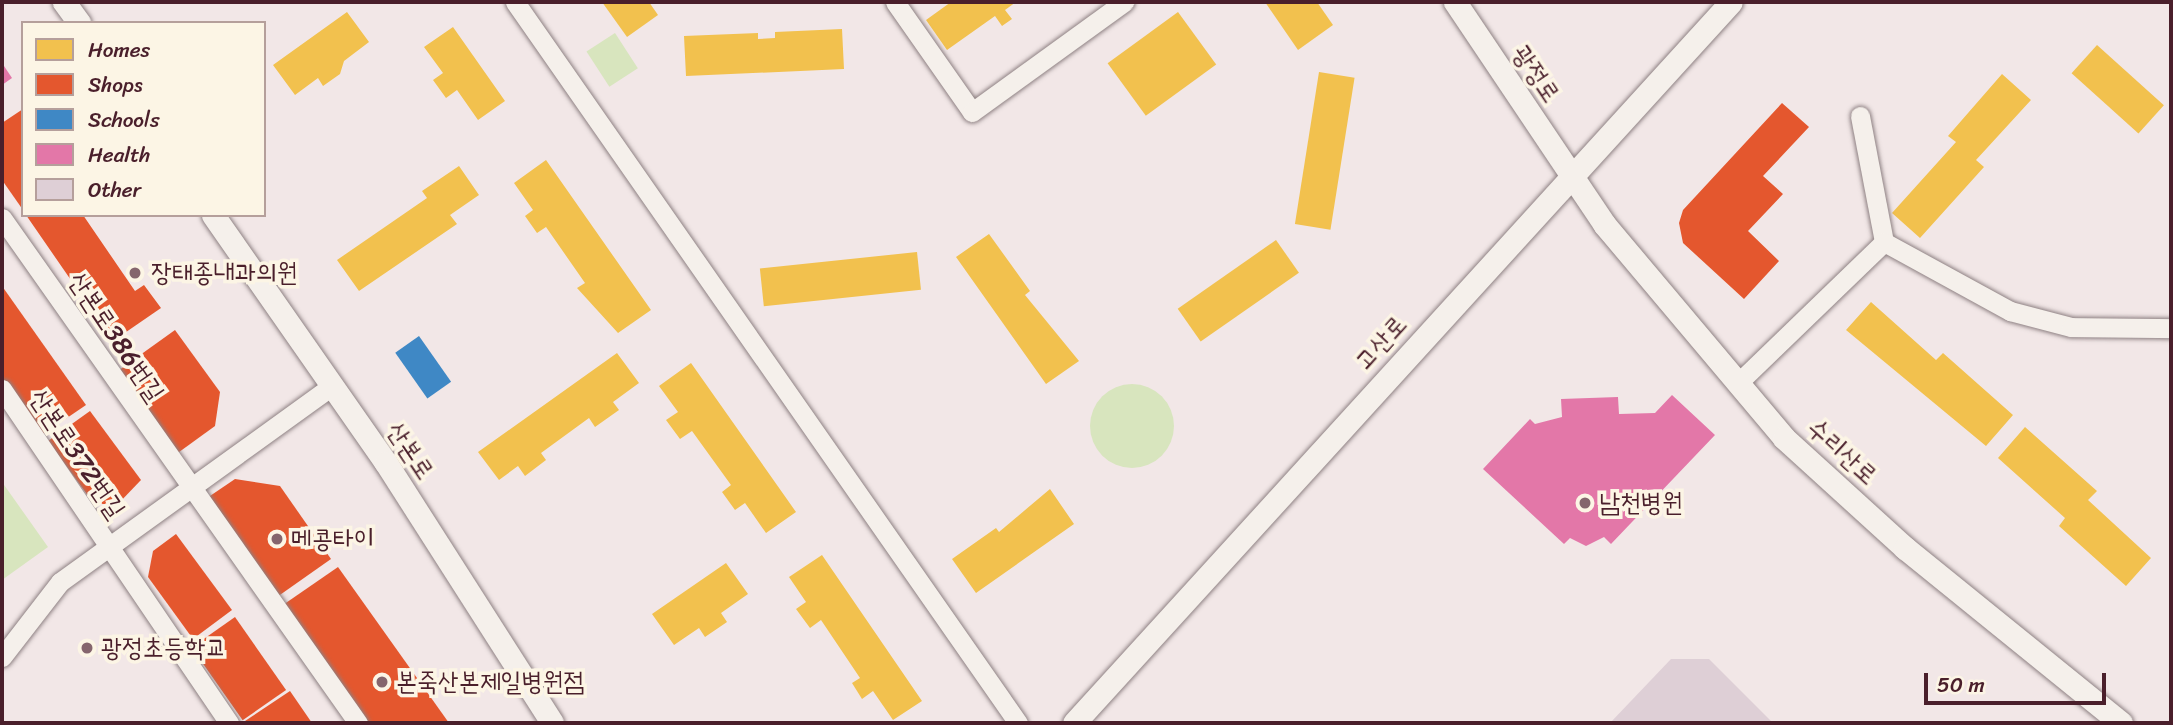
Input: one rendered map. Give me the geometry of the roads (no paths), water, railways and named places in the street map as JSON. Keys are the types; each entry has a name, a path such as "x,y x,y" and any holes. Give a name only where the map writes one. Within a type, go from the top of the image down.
{"street":[{"path":"64,2 78,21"},
{"path":"515,2 1018,723"},
{"path":"895,2 972,112 1124,2"},
{"name":"광정로","path":"1455,2 1571,177"},
{"name":"고산로","path":"1074,723 1731,2"},
{"path":"1860,116 1884,242"},
{"name":"수리산로","path":"1571,177 1659,295 1784,438 1905,548 2121,723"},
{"name":"산본로","path":"214,217 332,386 552,723"},
{"name":"산본로386번길","path":"2,218 186,486 358,723"},
{"path":"1884,242 2010,311 2071,327 2171,328"},
{"path":"1738,383 1884,242"},
{"path":"2,657 60,582 186,486 332,386"},
{"name":"산본로372번길","path":"2,390 108,547"},
{"path":"108,547 229,723"}],"place":[{"name":"장태종내과의원","path":"135,273"},
{"name":"남천병원","path":"1585,503"},
{"name":"메콩타이","path":"277,539"},
{"name":"광정초등학교","path":"87,648"},
{"name":"본죽산본제일병원점","path":"382,682"}]}
